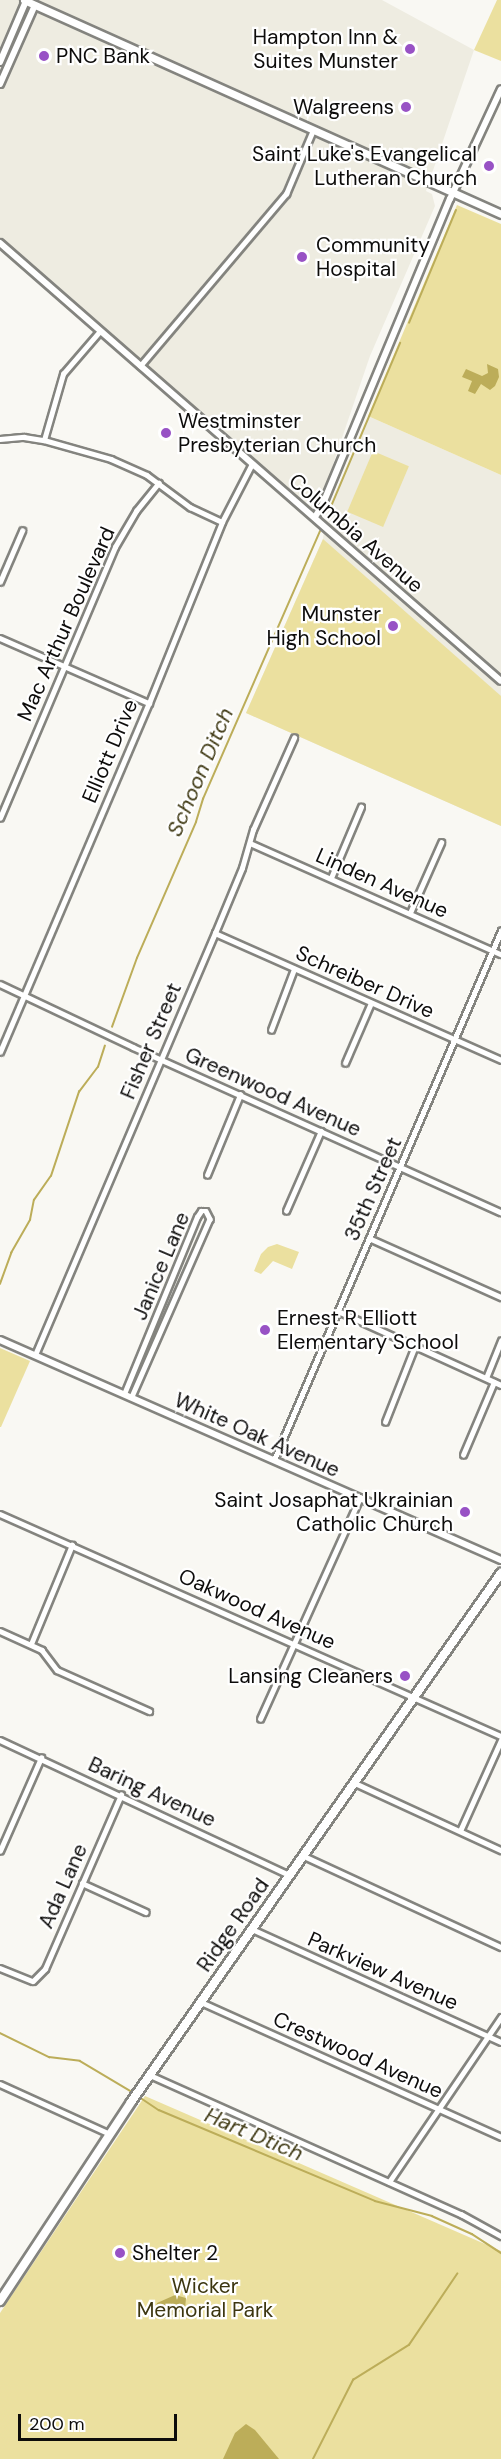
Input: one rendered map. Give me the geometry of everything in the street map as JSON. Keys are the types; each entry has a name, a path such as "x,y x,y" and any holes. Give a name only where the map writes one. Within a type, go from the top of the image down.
{"main road":[{"path":"25,0 501,214"},
{"name":"Ridge Road","path":"0,2301 142,2086 501,1573"}],"street":[{"path":"0,62 25,0"},
{"path":"0,84 35,5"},
{"path":"315,517 322,506 453,192 501,89"},
{"path":"140,366 286,194 313,130"},
{"name":"Columbia Avenue","path":"0,243 501,681"},
{"path":"44,440 63,374 100,332"},
{"path":"0,439 24,437 44,440 111,459 159,483 190,507 222,522"},
{"name":"Elliott Drive","path":"0,1052 149,703 222,522 252,464"},
{"name":"Mac Arthur Boulevard","path":"0,818 115,547 136,512 159,483"},
{"path":"0,582 22,531"},
{"path":"0,639 149,703"},
{"name":"Fisher Street","path":"35,1355 215,933 294,738"},
{"path":"331,878 362,807"},
{"name":"Linden Avenue","path":"250,843 501,954"},
{"path":"410,913 441,843"},
{"name":"35th Street","path":"274,1460 501,931"},
{"name":"Schreiber Drive","path":"215,933 501,1060"},
{"path":"271,1030 294,969"},
{"name":"Greenwood Avenue","path":"0,984 501,1212"},
{"path":"345,1063 371,1003"},
{"path":"207,1175 240,1095"},
{"path":"286,1211 321,1131"},
{"name":"Janice Lane","path":"124,1394 197,1217 201,1211 206,1211 210,1219 132,1397"},
{"path":"369,1238 501,1297"},
{"path":"338,1311 501,1385"},
{"name":"White Oak Avenue","path":"0,1340 501,1560"},
{"path":"486,1378 501,1341"},
{"path":"385,1422 415,1346"},
{"path":"463,1455 494,1382"},
{"path":"260,1719 360,1498"},
{"name":"Oakwood Avenue","path":"0,1514 416,1696 501,1736"},
{"path":"31,1644 72,1545"},
{"path":"0,1631 42,1650 57,1670 149,1711"},
{"name":"Baring Avenue","path":"0,1740 290,1875"},
{"path":"460,1830 499,1750 501,1740"},
{"path":"0,1851 41,1758"},
{"path":"355,1783 501,1850"},
{"name":"Ada Lane","path":"0,1968 28,1980 37,1979 45,1969 121,1796"},
{"path":"304,1856 501,1947"},
{"path":"82,1883 146,1912"},
{"name":"Parkview Avenue","path":"252,1929 501,2042"},
{"name":"Crestwood Avenue","path":"201,2002 501,2137"},
{"path":"388,2182 501,2017"},
{"path":"150,2075 461,2214 501,2236"},
{"path":"0,2084 110,2134"}],"shaded area":[{"path":"0,0 382,0 474,50 426,191 432,194 435,206 370,356 315,517 0,243"},
{"path":"487,364 498,369 499,377 495,386 490,390 481,384 475,394 468,391 472,381 462,377 466,369 482,376 488,373"},
{"name":"Munster High School","path":"368,416 501,475 501,826 246,713 323,539 326,515"},
{"path":"175,2295 186,2298 185,2309 166,2318 159,2318 154,2312 157,2303"},
{"path":"246,2424 255,2430 279,2459 223,2459 235,2433"}],"green space":[{"path":"497,0 501,0 501,61 474,50"},
{"path":"457,205 501,224 501,475 368,416"},
{"path":"373,451 409,466 383,527 347,512"},
{"path":"323,539 501,696 501,826 246,713"},
{"path":"277,1244 299,1252 292,1269 273,1261 261,1274 254,1271 261,1254 268,1247"},
{"path":"0,1348 30,1361 1,1427 0,1427"},
{"name":"Wicker Memorial Park","path":"145,2096 501,2251 501,2459 0,2459 0,2313"}],"waterway":[{"name":"Schoon Ditch","path":"409,323 456,210"},
{"name":"Schoon Ditch","path":"330,509 400,343"},
{"name":"Schoon Ditch","path":"112,1027 137,958 196,822 203,799 320,531"},
{"name":"Schoon Ditch","path":"0,1284 11,1253 30,1220 34,1200 51,1176 79,1092 98,1067 105,1046"},
{"name":"Hart Dtich","path":"0,2033 49,2057 80,2061 134,2093"},
{"name":"Hart Dtich","path":"138,2096 159,2110 375,2201 432,2216 472,2234 501,2253"},
{"path":"313,2459 353,2380 409,2345 457,2274"}],"place":[{"name":"Hampton Inn & Suites Munster","path":"410,49"},
{"name":"PNC Bank","path":"44,56"},
{"name":"Walgreens","path":"406,107"},
{"name":"Saint Luke's Evangelical Lutheran Church","path":"489,166"},
{"name":"Community Hospital","path":"302,257"},
{"name":"Westminster Presbyterian Church","path":"166,433"},
{"name":"Munster High School","path":"393,626"},
{"name":"Ernest R Elliott Elementary School","path":"265,1330"},
{"name":"Saint Josaphat Ukrainian Catholic Church","path":"465,1512"},
{"name":"Lansing Cleaners","path":"405,1676"},
{"name":"Shelter 2","path":"120,2253"}]}
